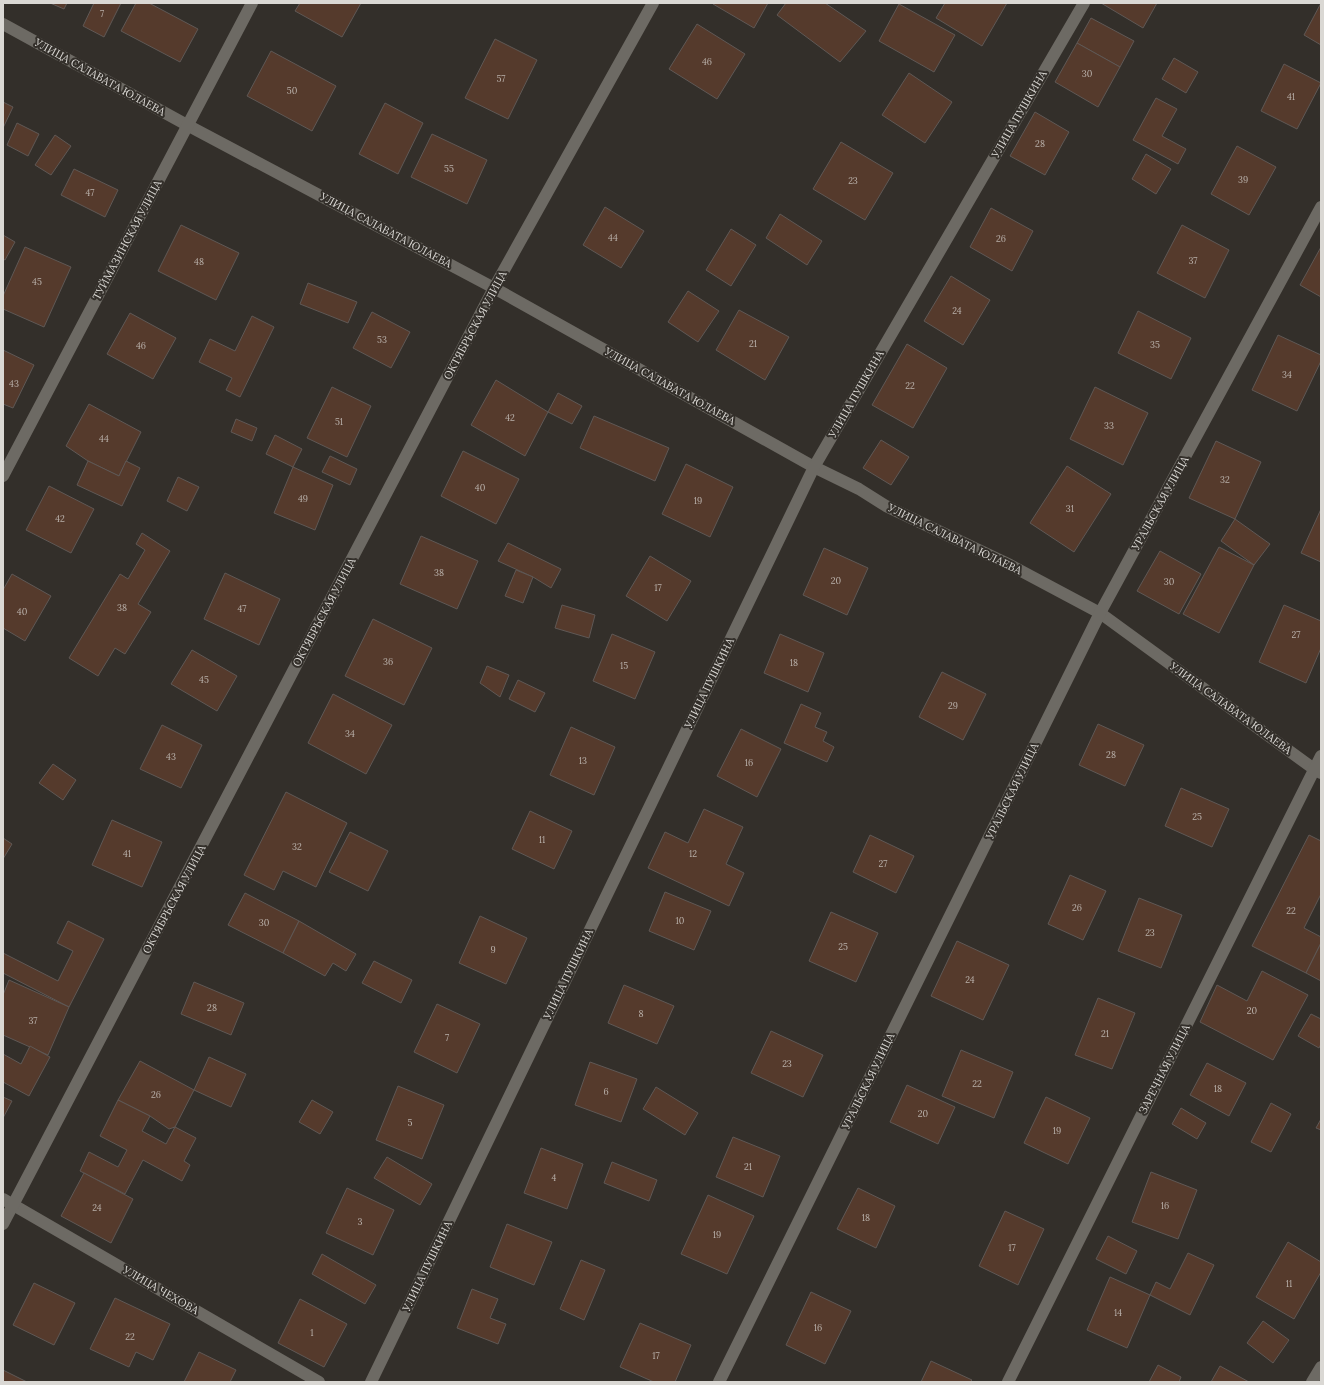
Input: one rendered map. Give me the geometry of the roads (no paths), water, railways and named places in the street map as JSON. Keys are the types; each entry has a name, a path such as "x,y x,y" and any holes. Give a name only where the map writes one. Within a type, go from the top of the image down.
{"street":[{"name":"ТУЙМАЗИНСКАЯ УЛИЦА","path":"3,476 252,3"},
{"name":"ОКТЯБРЬСКАЯ УЛИЦА","path":"3,1224 8,1202 494,288 653,3"},
{"name":"УЛИЦА ПУШКИНА","path":"371,1382 814,466 1084,3"},
{"name":"УЛИЦА САЛАВАТА ЮЛАЕВА","path":"3,24 188,125 494,288 814,466 859,488 886,506 1010,565 1100,613 1318,771"},
{"name":"УРАЛЬСКАЯ УЛИЦА","path":"719,1382 1100,613 1321,207"},
{"name":"ЗАРЕЧНАЯ УЛИЦА","path":"1008,1382 1318,771 1321,756"},
{"name":"УЛИЦА ЧЕХОВА","path":"8,1202 319,1382"},
{"path":"1312,1382 1321,1367"}]}
